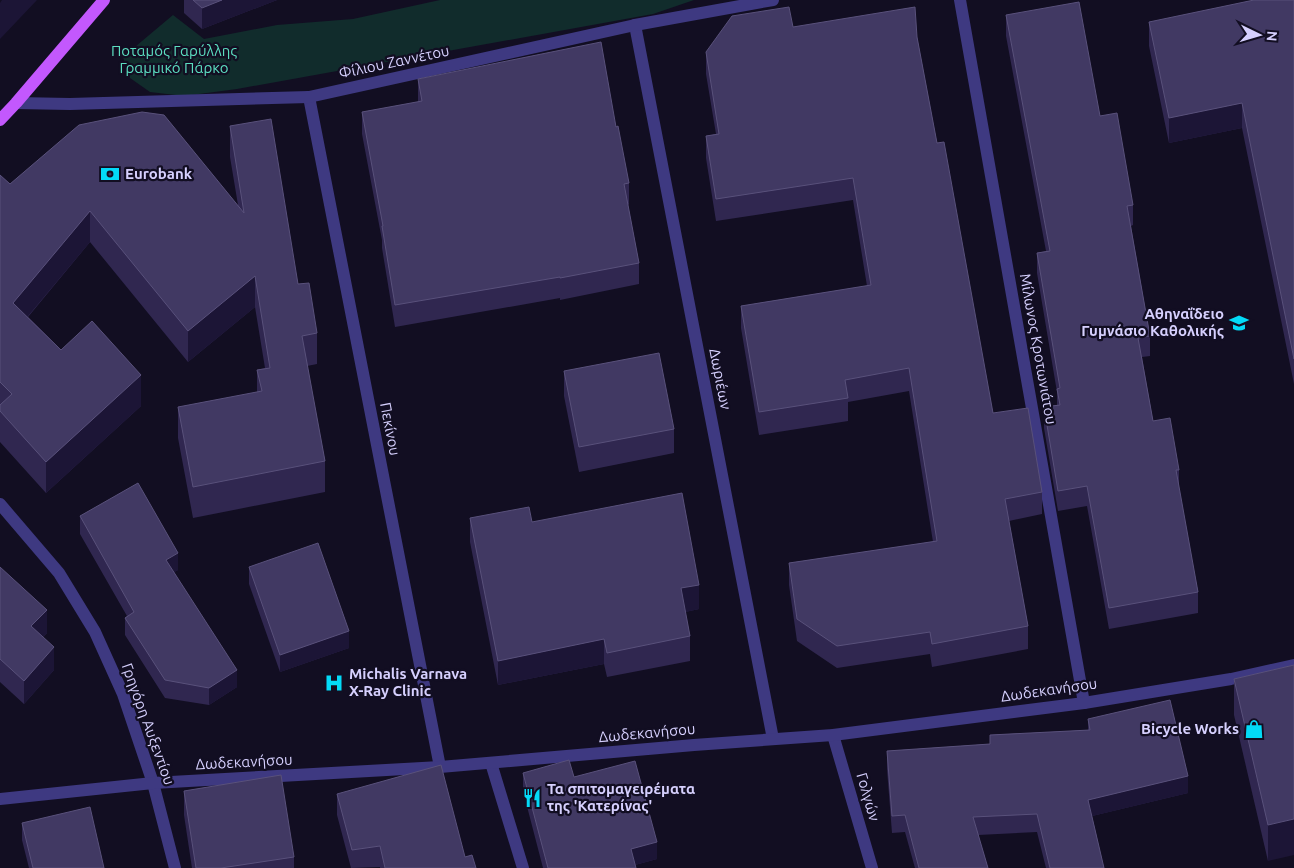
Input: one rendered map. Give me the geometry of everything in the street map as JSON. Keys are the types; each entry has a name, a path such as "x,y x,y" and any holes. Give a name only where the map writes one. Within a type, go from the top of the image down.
{"main road":[{"path":"0,120 104,0"}],"street":[{"name":"Φίλιου Ζαννέτου","path":"16,103 70,104 309,98 635,25 773,0"},
{"name":"Μίλωνος Κροτωνιάτου","path":"960,0 1084,703"},
{"name":"Δωριέων","path":"635,25 773,739"},
{"name":"Πεκίνου","path":"309,98 440,767"},
{"name":"Γρηγόρη Αυξεντίου","path":"0,504 59,573 94,632 123,694 153,783 175,868"},
{"name":"Δωδεκανήσου","path":"0,799 153,783 440,767 834,735 1084,703 1231,679 1294,665"},
{"name":"Γολγών","path":"834,735 872,868"},
{"path":"491,763 523,868"}],"green space":[{"name":"Ποταμός Γαρύλλης Γραμμικό Πάρκο","path":"440,0 694,0 653,14 237,89 184,96 150,92 130,78 123,57 173,15 204,39 277,25 353,19"}],"building":[{"path":"193,0 222,0 202,8"},
{"path":"1254,0 1294,0 1294,359 1242,103 1169,118 1149,22"},
{"path":"1079,2 1100,116 1117,113 1133,205 1127,206 1150,336 1138,338 1153,421 1170,418 1179,470 1176,470 1198,592 1109,608 1087,486 1058,491 1044,407 1060,405 1057,389 1060,388 1037,253 1050,251 1006,15"},
{"path":"789,7 793,27 915,7 917,37 937,143 944,142 993,413 1028,408 1042,492 1005,499 1028,626 932,644 930,632 837,646 797,619 789,563 937,541 909,368 845,380 848,398 759,412 741,306 871,285 853,178 716,199 706,136 719,134 706,52 732,16"},
{"path":"601,42 616,127 618,126 629,183 624,184 639,263 395,305 362,112 422,101 418,79"},
{"path":"142,112 164,115 244,213 230,126 271,119 298,284 309,283 317,333 302,336 325,461 193,487 178,407 262,391 257,370 270,368 255,276 188,331 90,211 13,303 61,350 92,321 141,375 46,462 0,411 0,405 12,394 0,382 0,175 10,184 79,125"},
{"path":"659,353 674,429 579,447 564,371"},
{"path":"138,483 178,553 166,560 237,670 209,688 165,680 125,618 134,612 80,516"},
{"path":"682,493 699,585 681,588 690,636 607,653 604,639 498,661 470,518 529,507 532,522"},
{"path":"318,543 349,631 280,655 249,567"},
{"path":"0,567 47,610 31,626 54,647 24,681 0,659"},
{"path":"1294,665 1294,819 1268,825 1234,679"},
{"path":"1170,700 1188,776 1088,800 1104,868 1050,868 1037,814 973,817 988,868 919,868 905,815 892,816 887,751 990,744 990,735 1090,730 1088,719"},
{"path":"569,760 574,777 635,761 657,842 631,849 636,868 548,868 523,773"},
{"path":"441,765 465,857 472,855 476,868 385,868 380,846 352,850 337,794"},
{"path":"281,775 294,857 221,868 196,868 184,791"},
{"path":"90,807 104,868 33,868 22,823"}],"place":[{"name":"Eurobank","path":"110,174"},
{"name":"Αθηναΐδειο Γυμνάσιο Καθολικής","path":"1239,323"},
{"name":"Michalis Varnava X-Ray Clinic","path":"334,683"},
{"name":"Bicycle Works","path":"1254,729"},
{"name":"Τα σπιτομαγειρέματα της 'Κατερίνας'","path":"532,798"}]}
